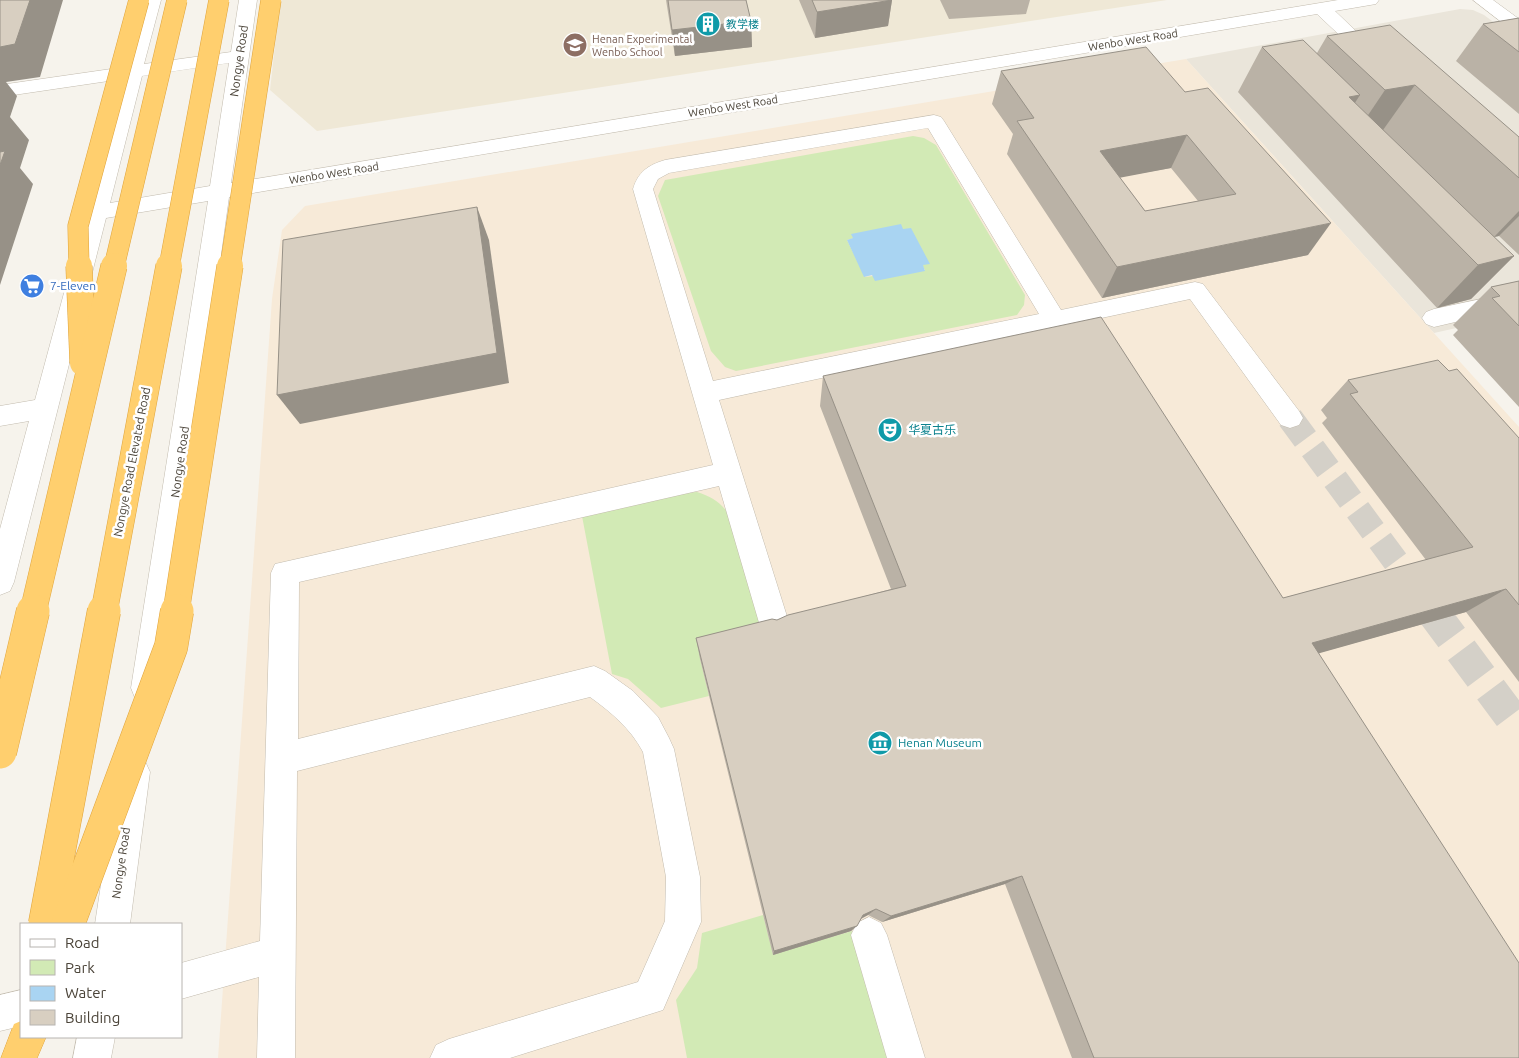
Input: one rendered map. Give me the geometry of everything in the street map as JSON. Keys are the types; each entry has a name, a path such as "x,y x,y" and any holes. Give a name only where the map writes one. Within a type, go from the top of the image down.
{"highway":[{"path":"85,396 78,226 139,0"},
{"path":"0,752 177,0"},
{"name":"Nongye Road Elevated Road","path":"45,923 219,0"},
{"path":"68,923 171,647 271,0"}],"street":[{"path":"0,582 152,0"},
{"name":"Nongye Road","path":"112,923 248,0"},
{"name":"Wenbo West Road","path":"97,212 1370,0"},
{"path":"1482,0 1519,27"},
{"path":"1321,8 1348,44 1387,69"},
{"path":"0,91 239,56"},
{"path":"775,626 643,189 646,178 665,167 934,121 1055,320"},
{"path":"705,393 1195,290 1290,418"},
{"path":"1434,318 1504,296"},
{"path":"0,416 46,408"},
{"path":"276,1058 285,573 729,473"},
{"path":"282,759 594,681 622,702 647,728 658,749 683,877 683,922 650,997 449,1058"},
{"path":"869,935 906,1058"},
{"path":"182,980 278,954"},
{"path":"0,1013 20,1008"},
{"path":"92,1058 96,1038"}],"shaded area":[{"name":"Henan Experimental Wenbo School","path":"280,0 1167,0 317,131 270,90"},
{"path":"1460,9 1473,10 1484,15 1519,41 1519,314 1434,333 1186,59"},
{"name":"Henan Museum","path":"1186,59 1519,427 1519,1058 218,1058 272,299 282,230 305,206"}],"green space":[{"path":"913,136 924,138 936,145 1025,295 1024,305 1017,315 736,371 725,367 711,351 658,196 665,180","holes":["854,238 922,265 925,270 865,277 847,240"]},
{"path":"697,492 716,501 730,516 768,642 700,659 709,696 661,708 628,679 612,674 582,516 683,493"},
{"path":"763,915 773,954 852,931 889,1058 687,1058 676,1000 697,968 702,933"}],"water":[{"path":"901,224 903,229 911,228 930,264 923,265 925,271 875,281 872,275 864,277 847,240 853,238 851,234"}],"building":[{"path":"0,0 30,0 15,44 0,47"},
{"path":"668,0 746,0 751,21 672,30"},
{"path":"812,0 892,0 817,12"},
{"path":"1519,18 1519,52 1483,24"},
{"path":"1390,25 1519,137 1519,178 1415,85 1385,90 1327,36"},
{"path":"1303,40 1360,95 1349,97 1514,256 1478,265 1262,47"},
{"path":"1146,47 1185,92 1208,88 1331,223 1117,267 1017,121 1034,118 1001,71","holes":["1187,135 1236,194 1145,211 1100,151"]},
{"path":"5,151 0,165 0,152"},
{"path":"477,207 497,353 277,395 283,240"},
{"path":"1519,281 1519,326 1492,298 1500,296 1491,287"},
{"path":"1101,317 1283,598 1473,547 1350,394 1358,392 1348,380 1438,360 1449,371 1457,369 1519,438 1519,605 1506,589 1312,643 1519,963 1519,1058 1094,1058 1022,876 891,916 876,909 863,915 857,926 774,951 696,638 772,619 777,620 788,615 906,586 823,376"}],"tunnel":[{"path":"1290,418 1433,612"},
{"path":"1432,611 1519,728"}],"place":[{"name":"教学楼","path":"708,24"},
{"name":"Henan Experimental Wenbo School","path":"575,45"},
{"name":"7-Eleven","path":"32,286"},
{"name":"华夏古乐","path":"890,430"},
{"name":"Henan Museum","path":"880,743"}]}
